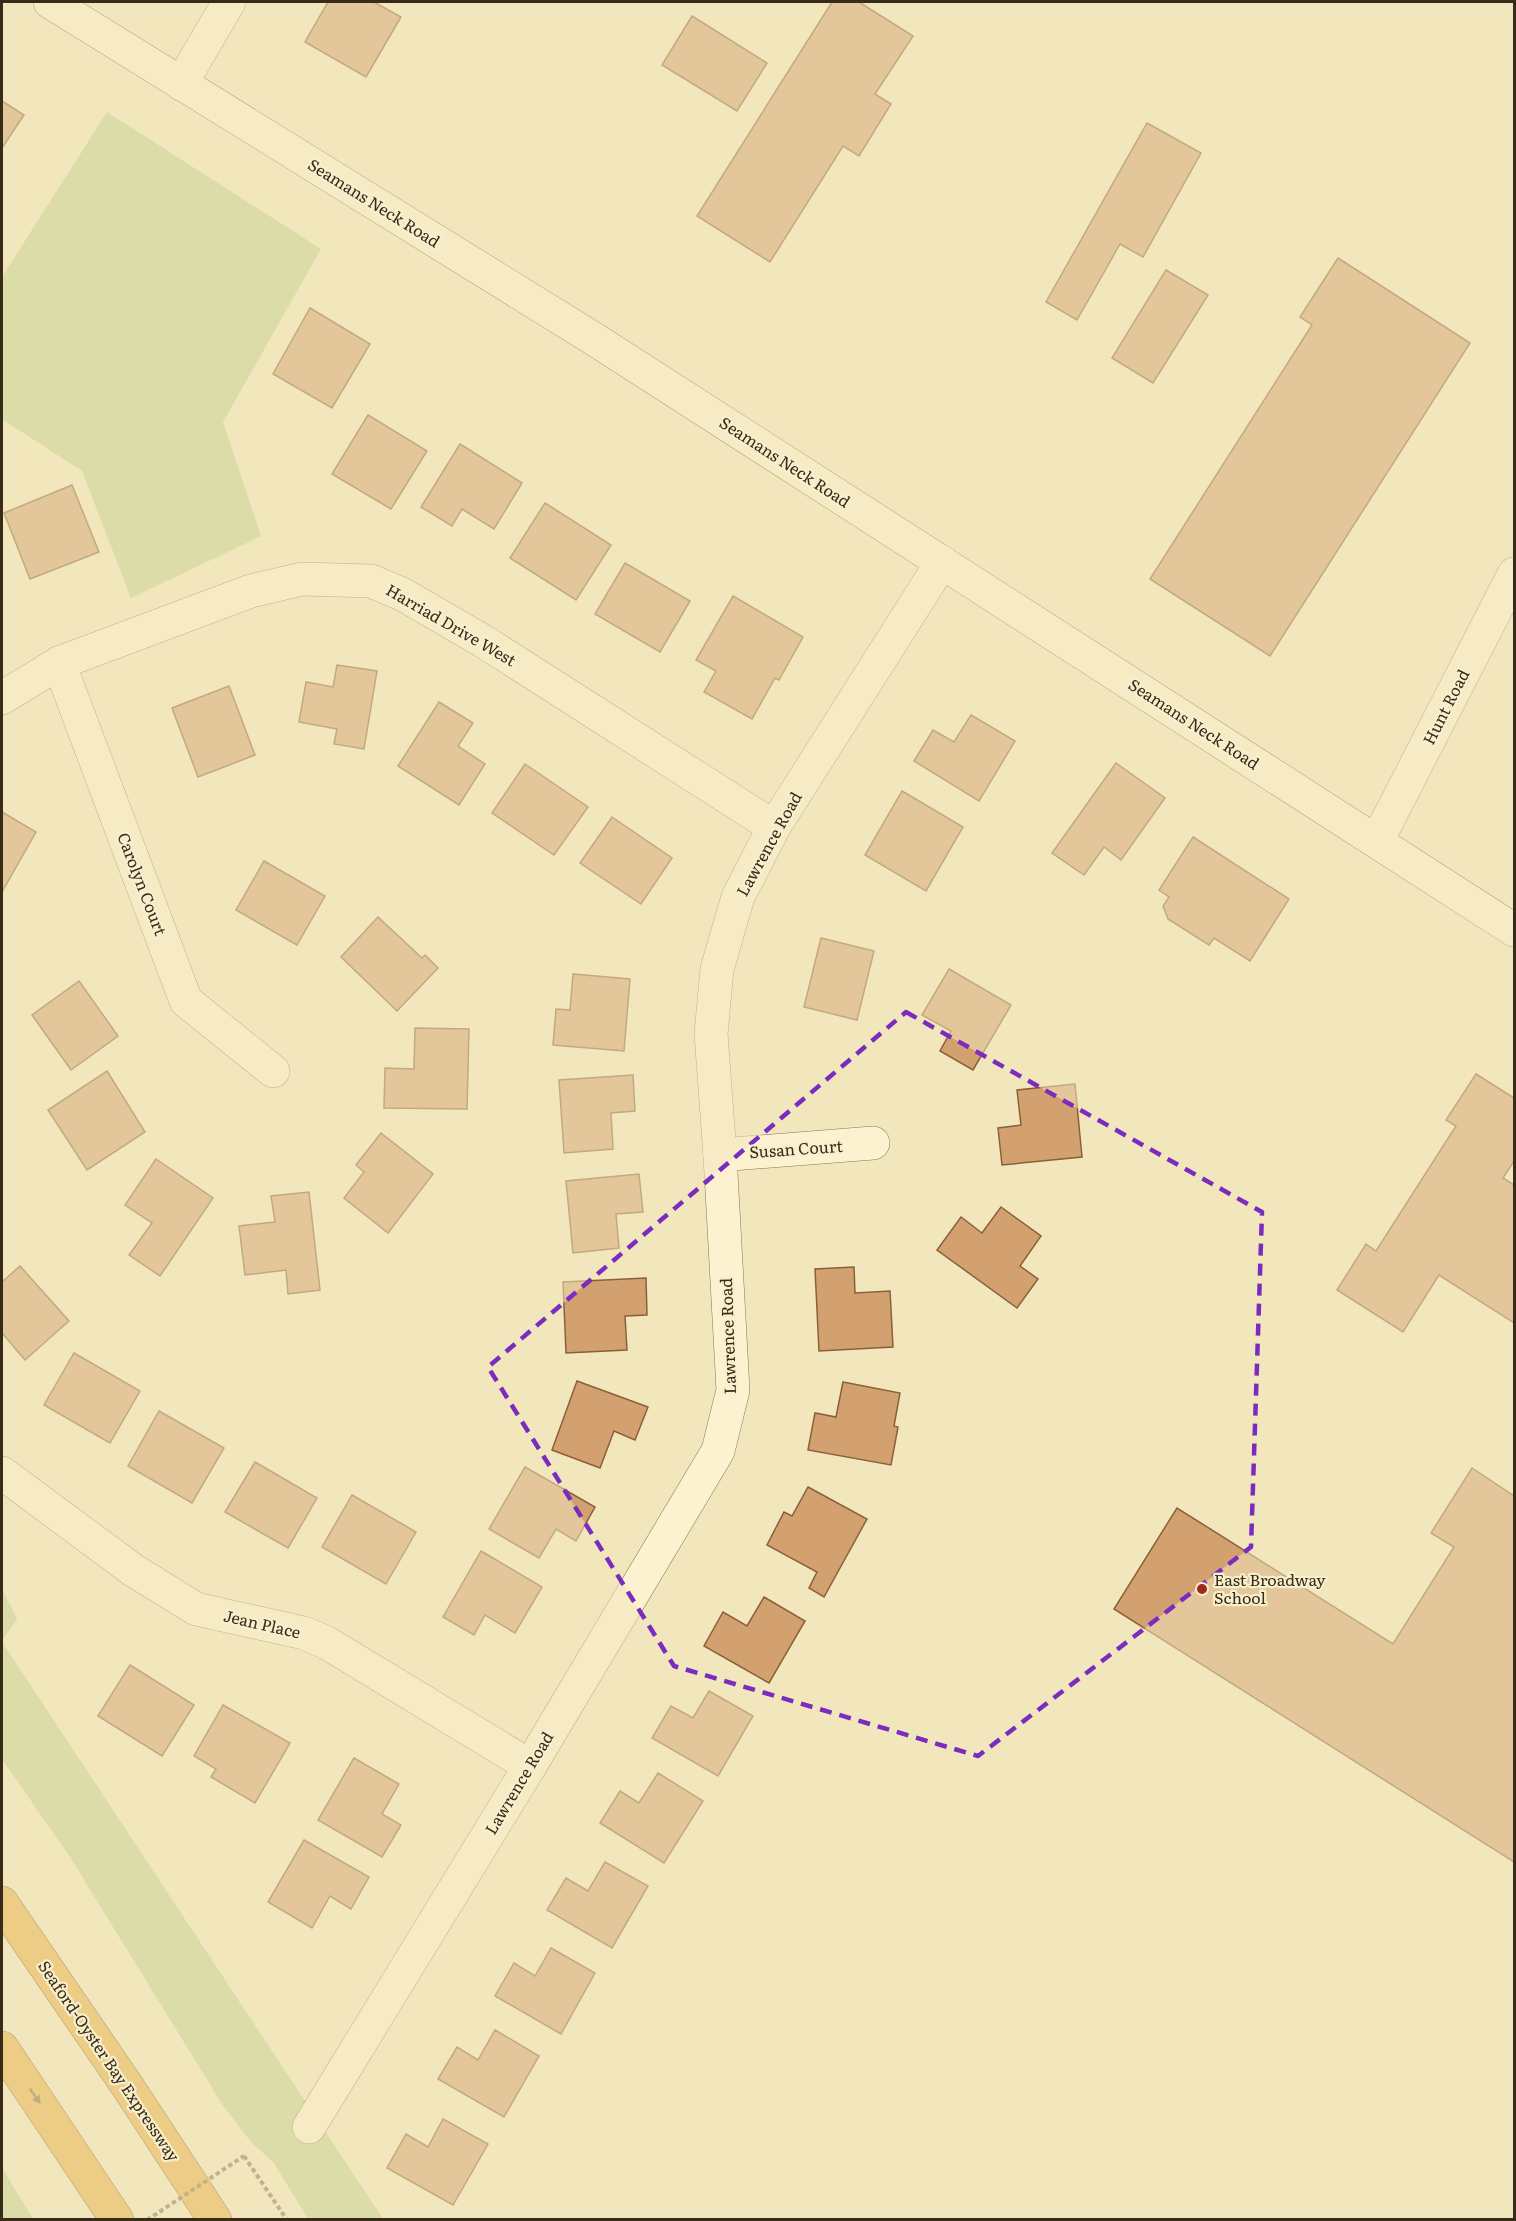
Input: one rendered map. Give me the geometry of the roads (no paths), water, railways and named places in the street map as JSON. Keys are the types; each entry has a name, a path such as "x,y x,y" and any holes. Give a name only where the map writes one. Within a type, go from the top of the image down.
{"highway":[{"name":"Seaford-Oyster Bay Expressway","path":"2,1903 128,2087 215,2220"},
{"path":"2,2048 117,2220"}],"street":[{"name":"Seamans Neck Road","path":"50,2 594,339 1515,930"},
{"path":"181,84 229,2"},
{"name":"Lawrence Road","path":"309,2127 530,1766 718,1451 732,1390 720,1155 711,1034 717,969 738,897 774,827 942,562"},
{"name":"Hunt Road","path":"1377,841 1515,574"},
{"name":"Harriad Drive West","path":"2,698 59,663 251,591 302,579 370,581 402,594 483,641 774,827"},
{"name":"Carolyn Court","path":"59,663 186,1001 273,1071"},
{"name":"Susan Court","path":"720,1155 873,1143"},
{"name":"Jean Place","path":"2,1473 133,1570 196,1608 304,1633 327,1643 530,1766"}],"place":[{"name":"East Broadway School","path":"1202,1589"}]}
